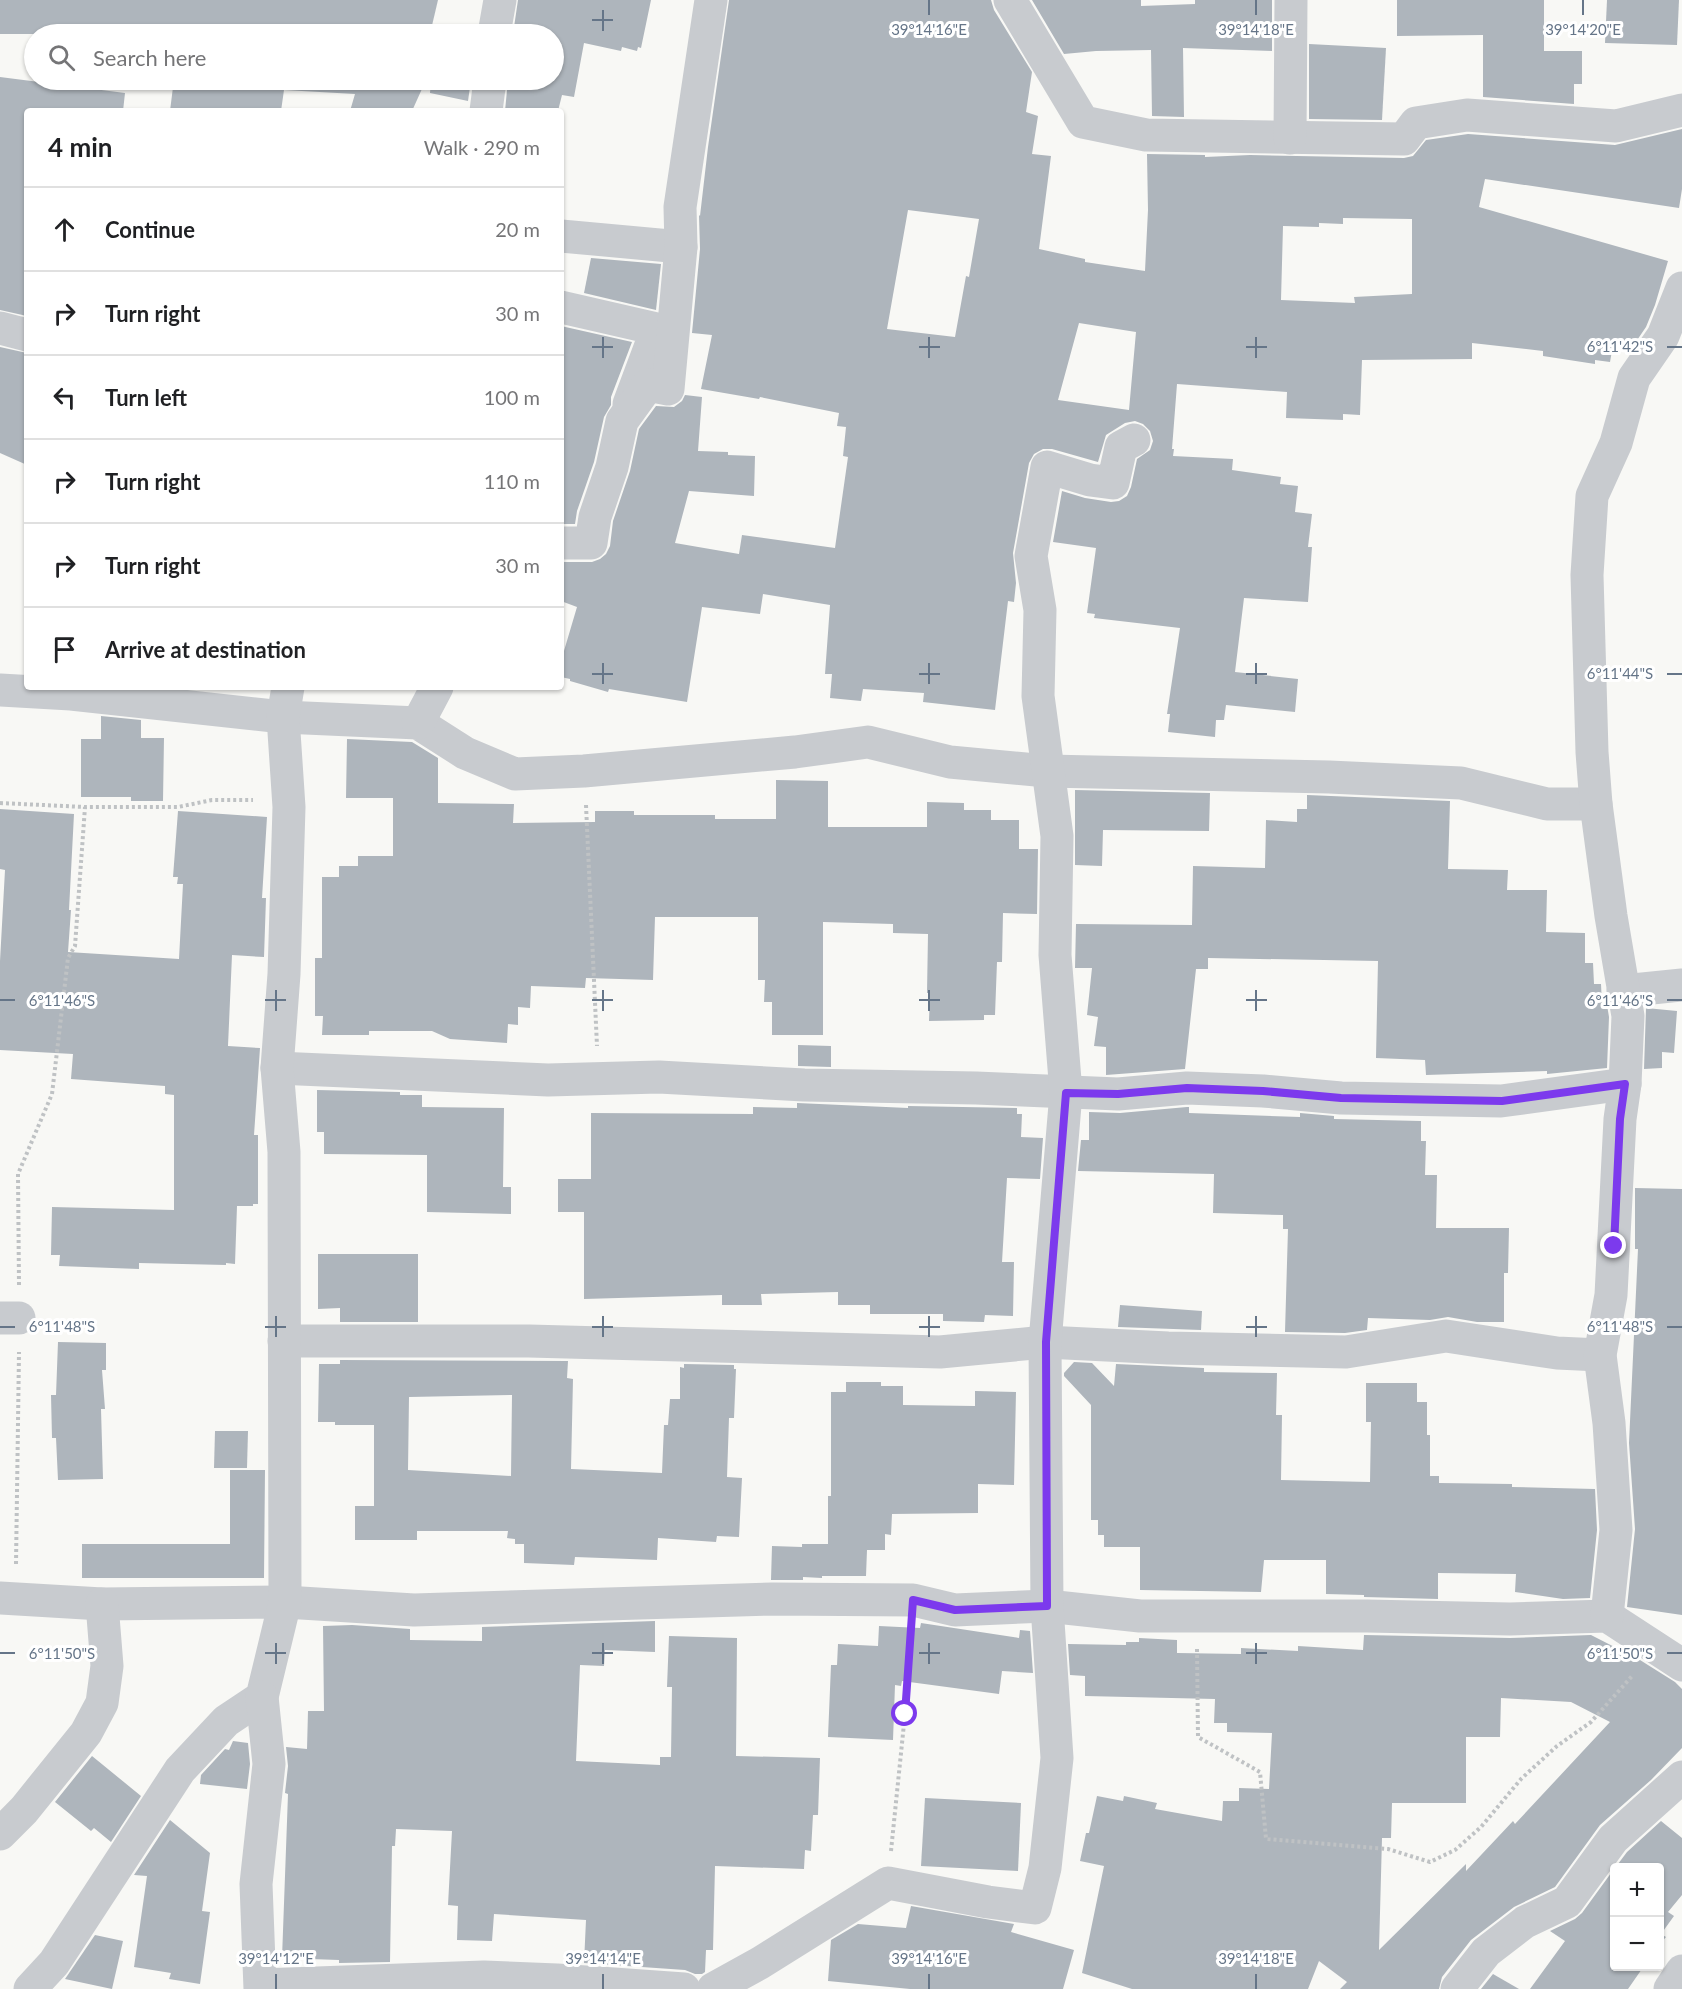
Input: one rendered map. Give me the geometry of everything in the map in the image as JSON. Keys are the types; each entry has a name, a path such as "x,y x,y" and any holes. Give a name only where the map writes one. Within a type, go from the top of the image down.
{"street":[{"path":"496,24 500,0"},
{"path":"622,421 648,385 668,389 681,247 680,207 711,0"},
{"path":"1010,0 1083,122 1146,135 1404,139 1416,123 1467,115 1616,126 1682,110"},
{"path":"1290,138 1291,0"},
{"path":"486,108 489,90"},
{"path":"564,236 681,247"},
{"path":"1607,1616 1616,1530 1609,1423 1600,1355 1611,1295 1628,1016 1596,804 1592,752 1587,575 1592,496 1616,443 1634,378 1663,336 1682,288"},
{"path":"564,308 657,329 622,421 612,467 595,517 591,543 564,543"},
{"path":"0,328 24,334"},
{"path":"712,1989 760,1963 888,1883 988,1902 1035,1908 1045,1868 1057,1758 1047,1606 1046,1342 1066,1093 1055,955 1057,836 1038,696 1040,610 1031,556 1047,467 1090,480 1113,483 1121,447 1134,440"},
{"path":"0,690 286,702 418,723 465,753 515,774 584,771 795,752 868,741 950,762 1047,771 1329,777 1461,783 1547,804 1596,804"},
{"path":"418,723 435,690"},
{"path":"286,702 290,807 284,974 277,1068 284,1152 285,1602 262,1697 269,1764 256,1884 260,1987 399,1984 484,1977 684,1989"},
{"path":"1623,991 1682,985"},
{"path":"277,1068 548,1080 659,1077 804,1085 976,1088 1118,1094 1187,1088 1263,1091 1341,1098 1502,1101 1625,1084"},
{"path":"284,1341 529,1341 940,1352 1046,1342 1168,1348 1346,1352 1446,1336 1557,1353 1600,1355"},
{"path":"7,1598 102,1604 285,1602 414,1610 772,1599 913,1600 955,1610 1047,1606 1140,1616 1367,1616 1510,1619 1607,1616 1682,1665"},
{"path":"0,1834 24,1810 86,1733 102,1703 106,1666 102,1604"},
{"path":"30,1989 54,1963 180,1770 226,1721 262,1697"},
{"path":"1457,1989 1486,1952 1525,1922 1567,1902 1613,1839 1682,1777"},
{"path":"1670,1989 1682,1971"}],"path":[{"path":"584,771 598,1079"},
{"path":"0,803 85,807 178,807 212,800 251,800 290,807"},
{"path":"7,1598 16,1557 9,1318 18,1174 52,1094 68,958 75,945 85,807"},
{"path":"888,1883 905,1714 913,1600"},
{"path":"1196,1616 1198,1737 1260,1772 1266,1839 1388,1848 1430,1862 1455,1850 1481,1827 1521,1779 1557,1746 1591,1722 1654,1647"}],"building":[{"path":"0,0 438,0 432,24 24,24 24,34 0,34"},
{"path":"518,0 651,0 641,48 638,47 637,51 622,47 621,51 584,43 574,97 562,95 559,108 505,108 507,90 564,90 564,24 514,24"},
{"path":"729,0 991,0 994,10 1032,72 1026,112 1038,116 1032,154 1051,156 1039,249 1085,259 1085,262 1145,271 1148,210 1147,154 1205,155 1205,157 1250,155 1404,158 1413,156 1426,140 1468,134 1615,145 1682,129 1682,189 1679,208 1485,179 1479,207 1668,261 1646,327 1631,349 1613,345 1610,362 1595,360 1595,364 1543,356 1543,351 1472,343 1472,359 1362,360 1360,415 1343,414 1343,420 1286,418 1287,392 1177,384 1173,456 1233,459 1232,470 1281,477 1280,484 1298,486 1295,512 1312,514 1308,547 1312,547 1308,602 1244,598 1235,672 1298,679 1295,712 1226,705 1224,720 1216,720 1215,737 1168,732 1170,714 1167,714 1180,628 1094,618 1095,614 1087,613 1096,548 1053,542 1062,491 1111,502 1119,501 1127,496 1137,459 1150,450 1153,441 1150,431 1143,424 1135,421 1125,423 1106,435 1098,462 1052,449 1043,449 1034,454 1029,463 1013,553 1016,583 1014,602 1008,601 995,710 923,702 924,693 863,689 861,701 830,698 832,674 825,674 830,605 763,594 760,614 702,607 687,702 609,689 608,692 564,678 564,651 577,607 564,602 564,562 592,562 606,554 610,546 613,521 630,471 639,429 656,406 674,407 682,401 685,395 702,397 698,451 755,456 754,496 689,491 675,543 739,554 742,535 835,548 848,457 843,456 846,427 837,426 839,413 760,397 759,399 701,389 712,335 692,333 700,249 700,216","holes":["908,210 979,219 955,337 887,329","1343,218 1412,219 1412,294 1354,297 1355,303 1281,300 1283,226 1319,227 1319,223 1343,224","1079,323 1136,332 1129,410 1058,400"]},
{"path":"1032,0 1141,0 1141,6 1195,4 1195,0 1272,0 1272,51 1183,48 1184,117 1152,116 1151,50 1064,54"},
{"path":"1397,0 1544,0 1544,51 1582,51 1582,84 1574,84 1574,104 1483,97 1483,35 1397,36"},
{"path":"1607,0 1679,0 1677,45 1605,43"},
{"path":"1309,44 1386,48 1382,120 1309,119"},
{"path":"0,77 24,80 24,90 102,90 125,93 123,108 24,108 24,315 0,310"},
{"path":"173,90 284,90 281,108 170,108"},
{"path":"284,90 421,90 413,108 351,108 355,94"},
{"path":"430,90 470,90 468,101 430,93"},
{"path":"591,258 661,264 656,310 584,293"},
{"path":"564,327 632,342 611,397 611,405 604,417 594,462 577,511 575,524 564,524"},
{"path":"0,347 24,352 24,464 0,453"},
{"path":"101,716 141,720 141,738 164,738 163,801 131,801 131,797 81,797 81,739 101,739"},
{"path":"347,739 412,742 438,758 438,803 514,804 513,823 595,822 595,811 634,811 634,815 715,815 715,819 776,819 776,780 828,781 828,827 927,827 927,802 964,803 964,810 991,810 991,820 1019,820 1019,849 1038,849 1037,914 1003,913 1002,962 997,962 995,1015 984,1015 984,1020 929,1021 928,934 893,933 893,924 823,922 823,1035 772,1035 772,1002 764,1002 765,980 758,980 758,917 655,917 653,980 586,978 585,988 531,986 530,1008 518,1007 518,1025 508,1024 507,1043 450,1039 432,1031 369,1031 369,1035 322,1035 323,1016 315,1016 315,958 322,958 322,877 339,877 339,866 358,866 358,856 393,856 393,798 346,798"},
{"path":"1075,790 1210,793 1209,831 1103,830 1102,866 1075,865"},
{"path":"1307,795 1450,801 1448,869 1508,870 1507,890 1547,890 1546,932 1585,933 1585,963 1593,963 1594,984 1601,984 1602,1005 1607,1005 1609,1017 1607,1068 1547,1074 1547,1071 1426,1075 1425,1060 1376,1058 1378,961 1208,958 1208,969 1196,969 1185,1069 1106,1075 1106,1047 1094,1046 1098,1017 1087,1015 1092,968 1075,968 1076,924 1192,925 1193,866 1265,868 1266,820 1297,822 1297,809 1307,809"},
{"path":"0,809 74,814 68,952 179,959 183,884 177,884 178,877 173,877 178,811 267,817 262,898 266,898 264,957 232,955 228,1046 260,1048 254,1135 258,1135 258,1204 237,1206 235,1264 139,1263 139,1269 59,1266 60,1255 51,1255 52,1207 174,1210 174,1095 165,1094 165,1086 71,1079 73,1054 0,1050 0,961 5,870 0,869"},
{"path":"1646,1008 1677,1011 1674,1053 1662,1052 1662,1068 1644,1069"},
{"path":"798,1045 831,1046 831,1067 798,1066"},
{"path":"317,1090 400,1092 400,1095 422,1095 422,1107 504,1108 503,1187 511,1187 511,1214 427,1212 427,1155 324,1154 324,1132 317,1132"},
{"path":"797,1103 908,1108 908,1106 1017,1108 1017,1114 1022,1114 1021,1137 1043,1138 1040,1179 1007,1178 1002,1262 1014,1262 1013,1316 985,1315 984,1322 943,1321 943,1314 870,1314 870,1305 838,1305 838,1292 761,1294 762,1305 722,1305 722,1295 584,1299 584,1212 558,1212 558,1179 591,1179 591,1113 753,1114 753,1107 797,1108"},
{"path":"1189,1107 1189,1113 1300,1117 1300,1113 1334,1116 1334,1119 1421,1121 1421,1141 1426,1141 1425,1175 1437,1175 1436,1228 1509,1228 1508,1273 1504,1273 1504,1322 1477,1322 1448,1317 1430,1320 1368,1318 1367,1330 1345,1333 1285,1332 1288,1229 1283,1229 1283,1215 1213,1213 1214,1174 1078,1171 1081,1140 1089,1140 1089,1112 1120,1113"},
{"path":"1635,1188 1682,1189 1682,1615 1627,1607 1635,1529 1629,1443 1638,1249 1635,1249"},
{"path":"318,1254 418,1254 418,1322 340,1322 340,1308 318,1309"},
{"path":"1120,1305 1202,1311 1201,1330 1118,1327"},
{"path":"58,1342 106,1343 106,1370 102,1370 105,1409 101,1409 103,1479 58,1480 56,1438 52,1438 51,1395 56,1395"},
{"path":"340,1360 568,1361 567,1378 573,1379 571,1469 662,1473 664,1425 668,1425 670,1399 680,1399 680,1367 684,1368 684,1364 734,1365 736,1369 734,1418 729,1418 727,1477 742,1478 739,1537 717,1536 716,1542 658,1538 657,1560 575,1557 574,1565 524,1563 524,1544 515,1544 515,1539 507,1538 508,1531 417,1531 417,1540 355,1540 355,1506 374,1506 374,1425 335,1425 335,1422 318,1422 319,1364 340,1364","holes":["512,1395 511,1476 408,1470 409,1397"]},
{"path":"1074,1362 1092,1363 1114,1386 1116,1364 1204,1368 1204,1372 1277,1373 1276,1415 1282,1415 1281,1480 1370,1482 1371,1422 1366,1422 1366,1383 1417,1383 1417,1402 1427,1402 1430,1476 1439,1476 1439,1483 1512,1484 1512,1487 1595,1489 1597,1530 1590,1598 1563,1599 1515,1592 1516,1574 1438,1573 1438,1599 1326,1594 1326,1560 1264,1560 1261,1592 1140,1590 1140,1547 1104,1547 1104,1535 1098,1535 1098,1520 1091,1520 1091,1405 1064,1376"},
{"path":"846,1382 881,1382 881,1386 903,1386 903,1405 975,1406 975,1391 1016,1392 1014,1485 978,1484 978,1513 892,1514 891,1535 885,1534 885,1550 867,1550 866,1576 822,1576 822,1578 803,1577 803,1580 771,1580 772,1546 802,1547 802,1544 828,1544 828,1496 831,1496 831,1392 846,1392"},
{"path":"215,1431 248,1431 247,1468 214,1468"},
{"path":"230,1470 265,1470 264,1578 82,1578 82,1544 230,1544"},
{"path":"655,1621 655,1652 605,1650 604,1666 580,1665 576,1761 660,1765 660,1757 671,1757 672,1687 667,1687 669,1636 737,1638 736,1756 820,1758 818,1815 813,1815 811,1851 805,1850 804,1869 715,1866 713,1950 706,1950 705,1972 695,1974 685,1970 584,1963 586,1920 494,1914 492,1941 457,1940 458,1906 448,1905 452,1831 396,1829 395,1846 392,1846 390,1962 339,1963 339,1960 282,1958 288,1794 285,1793 288,1766 286,1747 307,1749 308,1711 324,1711 323,1626 352,1625 410,1629 410,1640 482,1641 482,1627"},
{"path":"921,1623 1019,1638 1020,1630 1030,1631 1033,1673 1002,1671 999,1694 902,1681 901,1686 895,1685 893,1740 828,1737 831,1665 837,1665 838,1644 878,1646 879,1626 920,1628"},
{"path":"1364,1635 1510,1638 1591,1635 1640,1660 1682,1689 1682,1748 1651,1780 1600,1825 1555,1887 1514,1907 1471,1940 1442,1977 1439,1989 1340,1989 1347,1982 1319,1961 1308,1989 1132,1989 1082,1973 1104,1866 1080,1861 1097,1796 1123,1801 1124,1796 1157,1803 1155,1809 1222,1821 1223,1801 1239,1801 1239,1788 1269,1789 1272,1733 1227,1732 1227,1723 1214,1723 1215,1699 1085,1696 1085,1676 1070,1675 1068,1644 1126,1645 1126,1642 1139,1642 1139,1638 1177,1640 1177,1653 1241,1654 1241,1648 1298,1651 1298,1646 1363,1650","holes":["1501,1698 1571,1702 1610,1722 1515,1824 1513,1821 1466,1871 1466,1864 1379,1950 1382,1838 1391,1838 1392,1803 1466,1803 1466,1737 1500,1737"]},
{"path":"233,1741 248,1743 250,1764 247,1789 200,1784 201,1775 225,1749 229,1750"},
{"path":"92,1756 141,1796 111,1842 94,1828 91,1831 55,1802"},
{"path":"925,1798 1021,1803 1018,1871 921,1866"},
{"path":"170,1820 210,1853 202,1911 210,1912 200,1984 169,1979 171,1973 134,1967 147,1876 134,1875"},
{"path":"1661,1821 1682,1838 1682,1895 1668,1912 1674,1916 1664,1930 1664,1863 1619,1863 1627,1852"},
{"path":"1610,1874 1610,1971 1641,1971 1628,1989 1530,1989 1565,1941 1550,1931 1582,1913"},
{"path":"911,1906 1014,1924 1011,1932 1074,1950 1063,1989 910,1989 828,1981 831,1940 858,1924 906,1928"},
{"path":"95,1935 123,1941 112,1989 65,1979"},
{"path":"1493,1974 1519,1989 1481,1989"}],"route":[{"path":"905,1714 913,1600 955,1610 1047,1606 1046,1342 1066,1093 1118,1094 1187,1088 1263,1091 1341,1098 1502,1101 1625,1084 1620,1119 1614,1246"}]}
